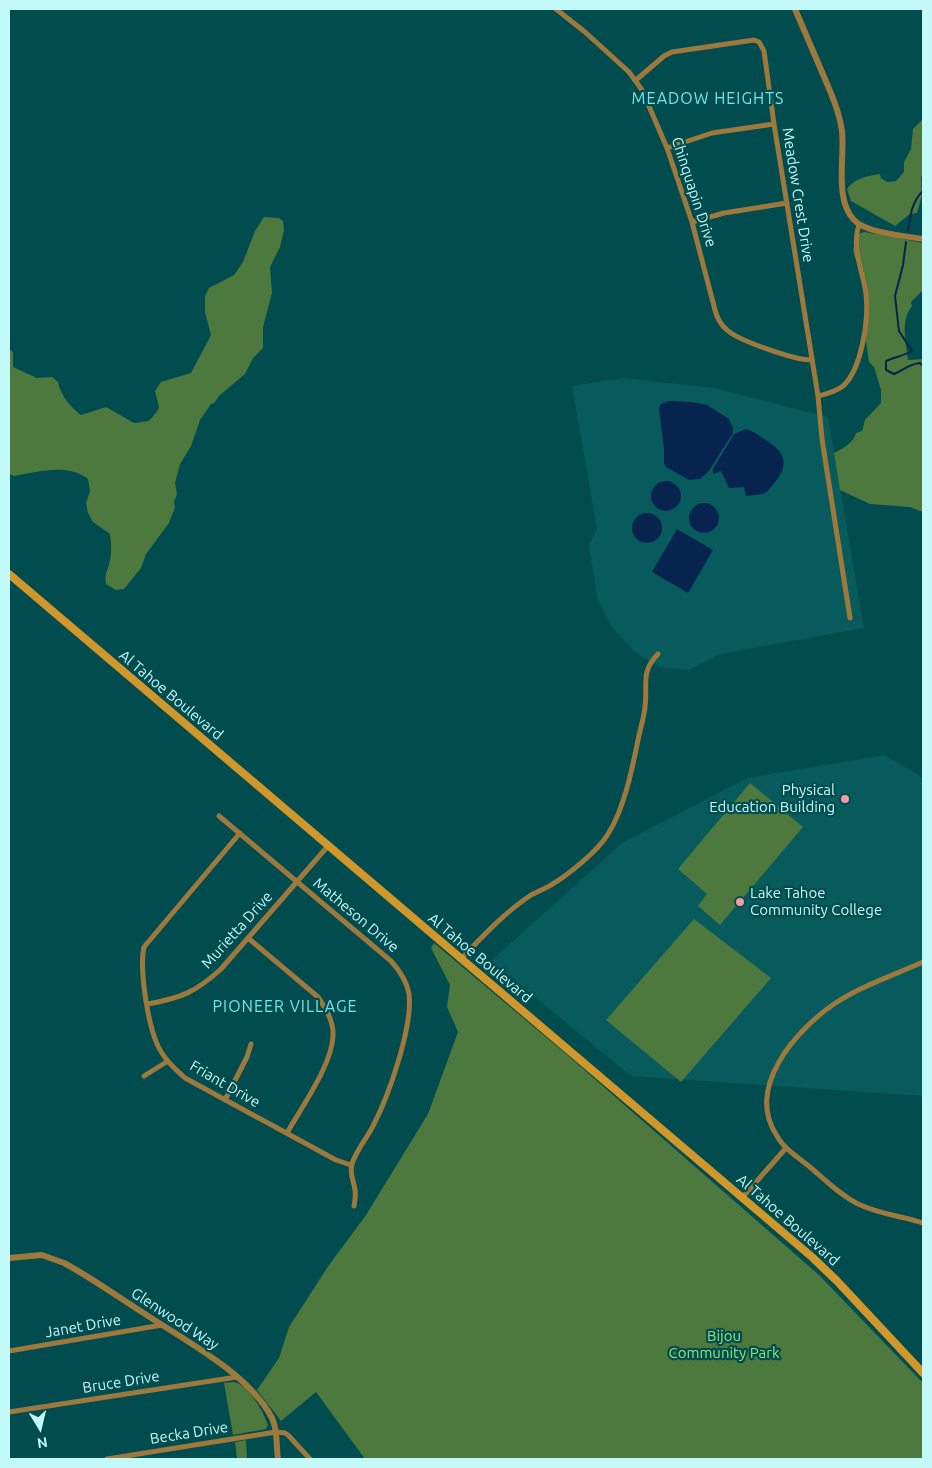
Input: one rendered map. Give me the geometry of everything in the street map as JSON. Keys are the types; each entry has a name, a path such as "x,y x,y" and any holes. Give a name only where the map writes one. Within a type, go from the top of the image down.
{"main road":[{"name":"Al Tahoe Boulevard","path":"9,574 825,1269 923,1372"}],"street":[{"name":"Chinquapin Drive","path":"556,9 585,32 629,72 636,80 648,102 667,148 692,222 720,323 735,336 787,356 811,360"},
{"path":"795,9 838,111 843,138 843,195 851,218 860,225 879,231 923,239"},
{"name":"Meadow Crest Drive","path":"636,80 664,56 672,52 754,40 759,42 764,51 818,396 822,440 850,618"},
{"path":"667,148 712,133 774,124"},
{"path":"692,222 724,213 788,204"},
{"path":"818,396 830,393 842,386 852,375 858,361 867,304 856,246 856,233 860,225"},
{"path":"460,960 507,913 532,895 553,884 587,857 609,834 631,775 645,707 648,663 658,654"},
{"name":"Matheson Drive","path":"219,816 391,961 400,971 409,993 404,1035 389,1090 375,1122 351,1165"},
{"name":"Friant Drive","path":"240,833 144,947 142,964 153,1034 159,1048 168,1061 185,1078 336,1160 351,1165"},
{"name":"Murietta Drive","path":"148,1004 177,998 193,992 221,970 328,846"},
{"path":"248,938 318,997 326,1008 334,1035 332,1048 326,1064 287,1133"},
{"path":"923,962 852,994 836,1003 807,1026 793,1042 771,1079 766,1104 767,1115 772,1128 786,1148 832,1186 857,1203 881,1213 923,1223"},
{"path":"225,1100 252,1044"},
{"path":"144,1076 168,1061"},
{"path":"742,1198 786,1148"},
{"path":"351,1165 352,1180 356,1192 354,1206"},
{"name":"Glenwood Way","path":"9,1258 32,1255 54,1258 162,1325 237,1377 268,1411 276,1432 278,1459"},
{"name":"Janet Drive","path":"9,1351 162,1325"},
{"name":"Bruce Drive","path":"9,1412 237,1377"},
{"path":"276,1432 288,1435 310,1459"},
{"name":"Becka Drive","path":"107,1459 276,1432"}],"shaded area":[{"path":"623,378 714,388 828,417 864,628 720,654 689,670 659,667 634,651 612,627 597,598 589,545 597,529 572,386"},
{"path":"669,401 707,405 729,419 733,428 733,433 708,472 700,479 689,480 666,467 664,463 659,409 661,404"},
{"path":"746,429 772,444 781,454 784,463 780,475 765,493 746,496 744,487 729,488 721,471 713,474 713,469 734,434"},
{"path":"666,481 672,482 680,490 680,502 672,510 666,511 660,510 652,502 651,496 652,490 660,482"},
{"path":"704,503 710,504 718,512 718,524 710,532 704,533 698,532 690,524 689,518 690,512 698,504"},
{"path":"647,513 653,514 661,522 661,534 653,542 647,543 641,542 633,534 632,528 633,522 641,514"},
{"path":"677,529 713,550 688,593 652,572"},
{"name":"Lake Tahoe Community College","path":"885,755 923,778 923,1096 631,1076 491,961 622,843 747,778"}],"green space":[{"path":"923,119 922,195 917,213 910,214 895,226 851,201 847,189 858,180 880,174 881,178 887,182 896,181 904,172 904,162 911,149 913,129"},
{"path":"264,217 279,218 283,221 284,230 280,247 270,267 272,293 263,327 263,348 253,358 245,374 211,404 200,420 191,446 180,464 175,483 177,494 174,502 175,507 169,523 146,554 141,568 124,589 116,590 106,584 106,574 111,553 110,534 93,522 88,513 86,503 90,491 88,479 80,474 62,470 14,476 9,474 9,349 13,352 13,367 37,378 52,377 58,382 66,400 81,415 106,407 134,423 149,421 159,407 155,391 161,382 191,373 211,335 205,312 205,296 209,288 234,275 243,262 255,231"},
{"path":"865,232 923,243 923,290 911,302 912,306 906,318 905,332 908,360 923,359 923,512 910,507 870,504 840,490 834,453 845,447 855,437 856,433 862,431 865,420 881,403 881,390 874,367 869,362 865,334 867,328 864,271 855,258 853,249 860,233"},
{"path":"750,783 803,827 720,925 698,906 707,894 678,869"},
{"path":"694,919 771,978 681,1082 606,1020"},
{"name":"Bijou Community Park","path":"434,943 565,1053 819,1275 923,1383 923,1459 365,1459 316,1392 281,1421 257,1390 279,1358 289,1327 329,1265 366,1215 428,1114 458,1032 447,1007 450,985 431,948"},
{"path":"234,1382 245,1388 255,1399 268,1425 266,1429 233,1435 224,1383"},
{"path":"246,1440 247,1459 237,1459 235,1442"}],"waterway":[{"path":"908,231 914,204 923,191"},
{"path":"906,242 903,265 895,296 899,331 912,351 886,361 886,370 894,374 916,364 920,363 923,366"}],"place":[{"name":"Physical Education Building","path":"845,799"},
{"name":"Lake Tahoe Community College","path":"740,902"}],"district":[{"name":"MEADOW HEIGHTS","path":"708,99"},
{"name":"PIONEER VILLAGE","path":"285,1007"}]}
